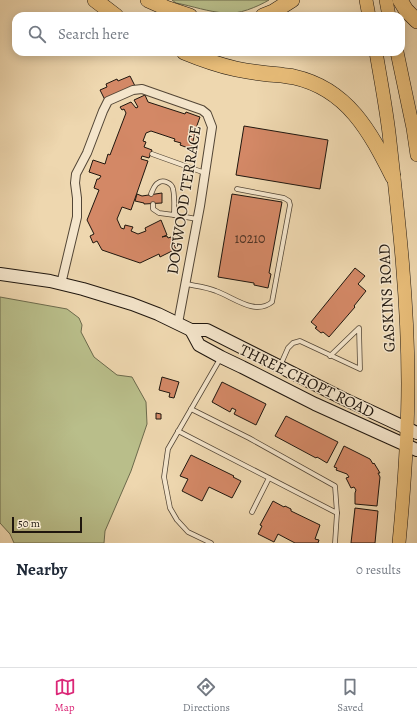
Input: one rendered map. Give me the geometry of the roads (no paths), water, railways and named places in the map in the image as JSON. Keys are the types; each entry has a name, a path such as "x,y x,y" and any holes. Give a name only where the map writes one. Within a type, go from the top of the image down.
{"highway":[{"path":"95,0 111,12"},
{"path":"148,0 178,12"},
{"path":"272,12 292,0"},
{"path":"400,0 406,10 417,21"},
{"path":"196,56 237,69 293,76 322,88 336,97 361,120 371,134 393,176"}],"main road":[{"path":"366,0 368,12"},
{"path":"386,0 388,12"},
{"name":"GASKINS ROAD","path":"377,56 390,141 403,257 408,384 412,430 411,448 405,473 399,543"},
{"path":"398,56 413,128 417,155"},
{"name":"THREE CHOPT ROAD","path":"0,274 61,284 109,296 191,330 207,330 344,399 412,430"},
{"name":"THREE CHOPT ROAD","path":"191,330 199,345 221,357 242,366 315,404 411,448"}],"street":[{"name":"DOGWOOD TERRACE","path":"61,284 77,216 75,183 76,174 87,153 108,101 133,90 142,89 202,110 207,114 212,127 178,324"}],"lane":[{"path":"152,154 205,173"},
{"path":"151,194 158,182 165,181 170,184 173,188 174,215"},
{"path":"185,284 216,290 243,304 263,307 272,302 290,205 289,201 284,198 237,189"},
{"path":"153,204 153,209 159,213 197,219"},
{"path":"280,366 288,348 293,343 300,341 330,356 360,369 359,328 330,356"},
{"path":"211,543 188,532 177,520 170,508 164,477 168,449 221,357"},
{"path":"191,409 249,438 335,486 337,513 335,543"},
{"path":"178,431 337,513"},
{"path":"252,512 269,478"}]}
